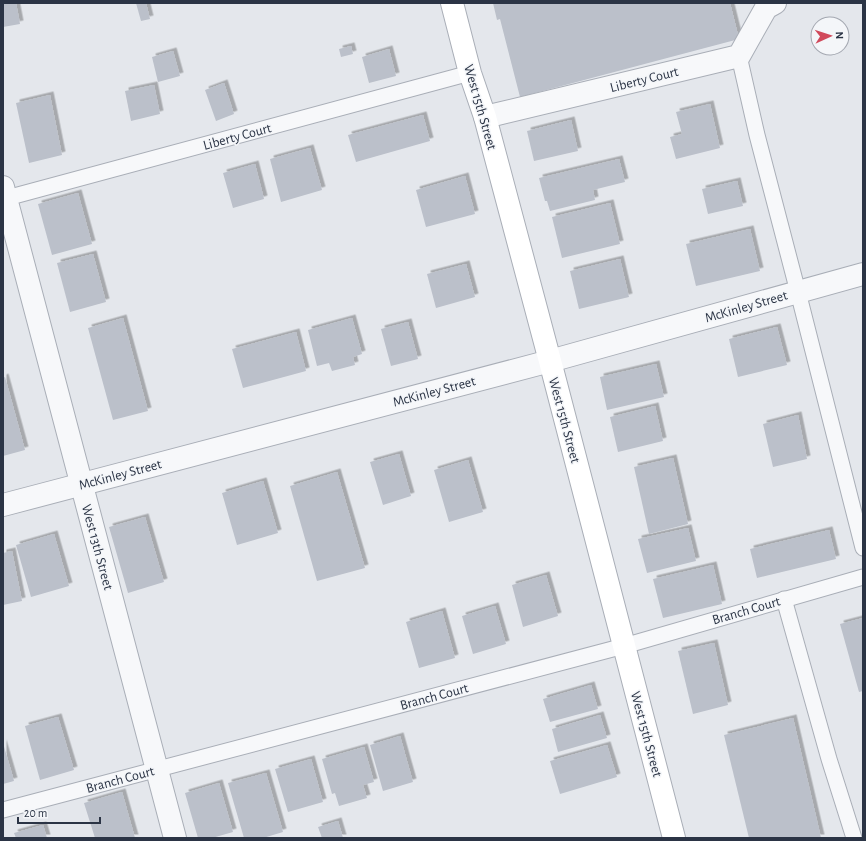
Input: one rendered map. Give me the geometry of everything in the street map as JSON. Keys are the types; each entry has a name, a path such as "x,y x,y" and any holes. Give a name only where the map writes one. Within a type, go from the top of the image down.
{"main road":[{"name":"West 15th Street","path":"452,3 470,73 485,117 550,361 674,838"}],"street":[{"path":"739,56 766,8 775,3"},
{"name":"Liberty Court","path":"485,117 739,56"},
{"name":"West 13th Street","path":"4,194 175,838"},
{"name":"McKinley Street","path":"3,505 550,361 863,274"}],"lane":[{"path":"739,56 759,142 863,548"},
{"name":"Liberty Court","path":"4,194 470,73"},
{"name":"Branch Court","path":"3,810 624,646 863,577"},
{"path":"784,600 829,759 854,838"}],"building":[{"path":"3,3 16,3 20,24 3,27"},
{"path":"136,3 146,3 150,19 141,21"},
{"path":"493,3 730,3 739,39 520,97 500,19 497,20"},
{"path":"351,46 353,54 341,57 339,49"},
{"path":"389,49 396,76 369,83 362,57"},
{"path":"173,51 180,76 158,82 152,57"},
{"path":"224,83 234,114 216,121 205,90"},
{"path":"154,85 160,114 131,121 125,91"},
{"path":"50,95 62,155 29,163 16,103"},
{"path":"710,104 720,148 676,159 670,137 682,134 676,112"},
{"path":"423,115 430,141 356,162 348,135"},
{"path":"571,120 578,151 534,161 527,131"},
{"path":"310,148 322,190 281,202 270,159"},
{"path":"619,159 625,182 593,190 595,200 550,211 547,201 545,201 539,178"},
{"path":"255,164 264,199 233,208 223,173"},
{"path":"465,176 475,214 426,227 416,190"},
{"path":"737,181 743,206 708,214 702,189"},
{"path":"78,193 92,244 52,255 38,204"},
{"path":"610,203 620,244 562,258 552,217"},
{"path":"750,229 760,271 696,286 686,244"},
{"path":"93,254 106,302 70,312 57,263"},
{"path":"620,259 629,297 579,309 570,271"},
{"path":"466,264 475,297 436,308 427,274"},
{"path":"123,318 148,411 113,420 88,328"},
{"path":"352,318 362,354 353,357 355,365 332,371 329,363 317,366 308,330"},
{"path":"408,322 418,359 391,366 381,329"},
{"path":"777,327 787,365 738,377 729,339"},
{"path":"296,332 306,371 243,388 232,349"},
{"path":"656,364 664,397 607,410 600,377"},
{"path":"5,377 25,450 3,456 3,378"},
{"path":"655,406 663,441 618,452 610,417"},
{"path":"798,415 807,459 773,467 763,424"},
{"path":"399,454 411,496 383,505 370,462"},
{"path":"673,458 688,524 649,534 634,467"},
{"path":"468,460 483,512 449,522 434,470"},
{"path":"337,472 365,568 317,581 290,486"},
{"path":"263,481 278,533 237,545 222,493"},
{"path":"145,517 164,582 128,593 109,527"},
{"path":"688,528 696,561 647,573 638,539"},
{"path":"829,530 836,559 757,578 750,549"},
{"path":"54,534 69,586 31,597 16,545"},
{"path":"12,551 22,601 3,605 3,553"},
{"path":"713,565 722,604 663,618 653,579"},
{"path":"546,575 558,616 523,627 512,585"},
{"path":"495,606 506,644 473,654 462,616"},
{"path":"442,611 455,658 419,668 406,622"},
{"path":"863,618 863,691 859,692 840,624"},
{"path":"714,643 728,705 693,714 678,651"},
{"path":"591,685 598,709 550,722 543,699"},
{"path":"600,715 607,738 558,752 552,729"},
{"path":"58,717 74,770 40,780 25,726"},
{"path":"793,718 821,838 749,838 724,735"},
{"path":"400,736 413,782 383,791 370,745"},
{"path":"3,743 14,781 3,784"},
{"path":"607,745 617,777 560,794 550,761"},
{"path":"364,747 374,782 363,785 367,798 339,806 335,793 332,794 322,759"},
{"path":"311,759 323,802 288,812 275,769"},
{"path":"266,773 283,832 263,838 244,838 228,783"},
{"path":"219,783 233,832 212,838 198,838 185,793"},
{"path":"122,792 135,838 95,838 84,803"},
{"path":"338,821 343,838 322,838 318,827"},
{"path":"43,825 47,838 16,838 14,833"}]}
